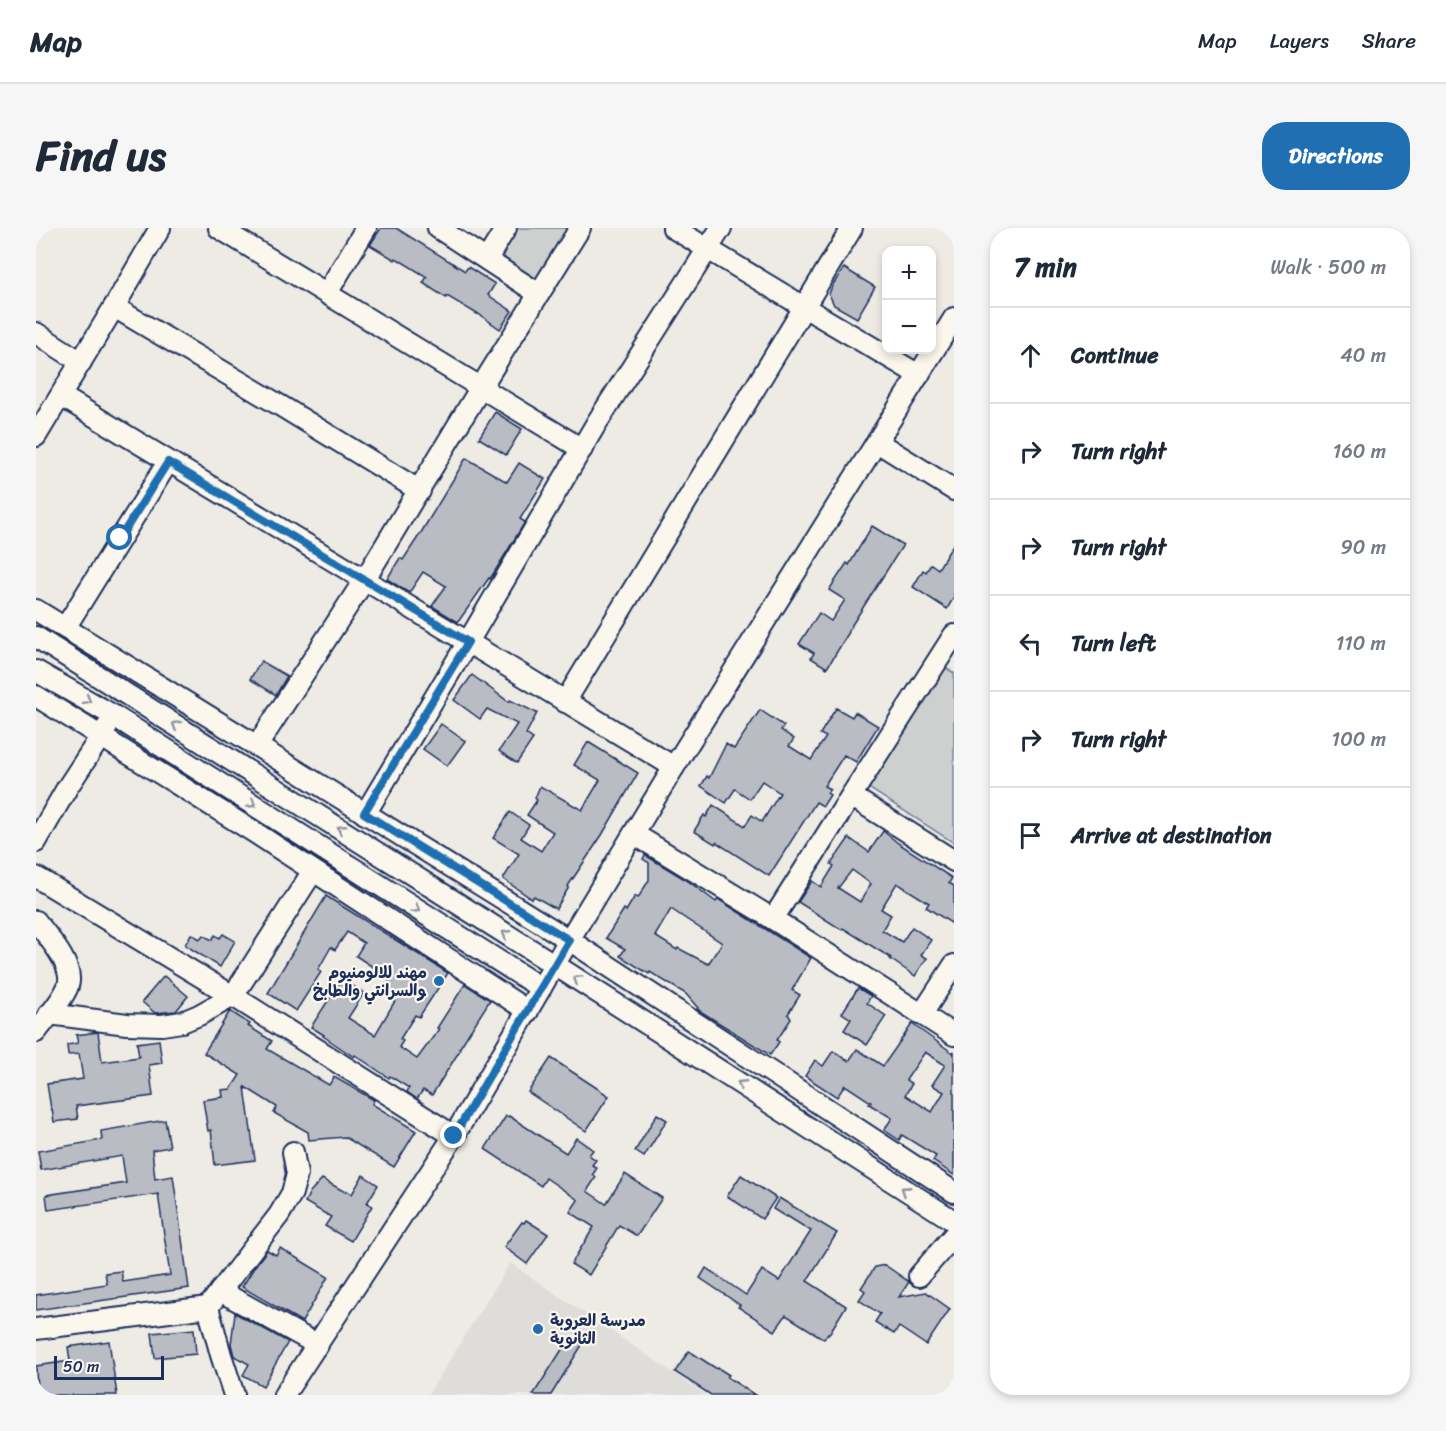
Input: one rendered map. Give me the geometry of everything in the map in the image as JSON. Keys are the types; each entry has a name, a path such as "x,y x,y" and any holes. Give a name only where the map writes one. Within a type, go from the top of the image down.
{"street":[{"path":"36,436 160,228"},
{"path":"219,228 582,448"},
{"path":"327,293 366,228"},
{"path":"438,228 539,294"},
{"path":"487,259 506,228"},
{"path":"257,746 420,491 481,387 580,228"},
{"path":"674,228 919,375"},
{"path":"364,813 596,424 721,228"},
{"path":"565,702 852,228"},
{"path":"114,307 420,491"},
{"path":"284,1395 454,1136 674,767 954,318"},
{"path":"36,333 81,362"},
{"path":"61,396 674,767"},
{"path":"877,442 954,490"},
{"path":"65,628 168,462"},
{"path":"36,610 569,940 954,1192"},
{"path":"773,919 851,796 947,661 954,635"},
{"path":"36,637 555,965 954,1221"},
{"path":"36,671 114,716 541,988"},
{"path":"36,842 67,788 140,675"},
{"path":"36,696 254,832 528,1011"},
{"path":"851,796 954,861"},
{"path":"634,834 773,919 954,1035"},
{"path":"49,1014 128,1024 162,1025 182,1022 199,1015 233,996 313,871"},
{"path":"36,877 233,996 454,1136"},
{"path":"36,921 57,950 69,975 69,984 64,994 36,1032"},
{"path":"922,1014 954,965"},
{"path":"36,1329 208,1307 279,1215 292,1193 297,1174 293,1152"},
{"path":"919,1276 954,1235"},
{"path":"220,1291 318,1345"},
{"path":"208,1307 234,1395"}],"shaded area":[{"path":"515,228 573,228 545,274 535,278 505,259 503,247"},
{"path":"943,666 954,673 954,843 867,787"},
{"name":"مدرسة العروبة الثانوية","path":"510,1263 706,1395 428,1395"}],"building":[{"path":"381,228 396,228 465,271 468,267 495,284 488,295 512,311 500,329 477,313 447,296 446,298 423,283 427,277 370,245"},
{"path":"844,268 875,287 857,318 834,305 829,294"},
{"path":"495,412 522,429 506,455 479,438"},
{"path":"466,458 507,482 519,463 545,479 520,519 525,522 490,579 458,622 432,606 446,586 423,572 409,593 387,579 400,558 403,560 422,531"},
{"path":"872,526 903,545 827,668 811,658 814,653 799,644 819,613 831,621 845,600 829,590 847,563 849,565"},
{"path":"954,543 954,597 947,609 913,587 923,570 926,572 931,564 938,569"},
{"path":"261,661 287,676 276,695 250,679"},
{"path":"472,675 509,702 510,700 537,713 526,734 533,739 517,763 499,751 517,724 487,709 480,719 454,700"},
{"path":"836,708 852,717 855,712 878,726 856,762 844,755 824,786 830,789 827,793 830,795 823,806 816,802 769,876 716,842 715,844 694,831 713,805 745,826 752,815 762,822 780,793 762,781 750,799 735,789 726,803 701,786 707,776 709,778 726,744 734,749 760,710 784,726 781,730 794,739 789,746 811,760 826,737 820,734"},
{"path":"441,724 465,741 447,766 423,749"},
{"path":"588,742 638,773 556,909 534,896 532,899 503,879 519,854 493,838 510,812 529,825 521,838 541,851 553,832 527,815 537,800 535,798 540,786 582,810 600,780 574,765"},
{"path":"883,831 952,878 949,883 954,886 954,925 926,907 929,903 897,883 881,909 891,915 882,930 902,942 912,927 931,940 921,955 927,958 915,976 891,958 798,902 812,881 821,887 834,866 831,864 849,838 869,852","holes":["852,870 871,884 860,902 838,888"]},
{"path":"645,855 688,881 716,902 718,899 811,958 792,990 800,995 788,1014 791,1019 770,1055 697,1009 686,994 620,956 625,949 606,938 624,909 626,911 635,896 638,898 649,880 649,863 643,859","holes":["671,909 722,943 708,964 678,948 677,950 655,936"]},
{"path":"326,896 448,973 419,1017 415,1015 400,1039 403,1041 399,1047 417,1059 439,1029 437,1028 465,984 490,1000 432,1095 423,1090 417,1099 407,1092 409,1088 390,1076 389,1078 355,1055 354,1057 311,1027 342,979 364,993 348,1018 375,1035 395,1001 382,993 391,979 356,956 364,943 347,932 335,950 331,947 318,970 321,972 296,1011 268,993"},
{"path":"191,934 200,939 203,935 212,940 215,935 220,938 223,934 235,941 220,967 185,945"},
{"path":"164,976 188,996 176,1011 155,1013 142,1002"},
{"path":"858,988 871,996 867,1003 886,1016 867,1045 844,1030 851,1019 842,1013"},
{"path":"230,1011 272,1041 267,1049 329,1085 334,1077 374,1100 372,1104 416,1131 394,1167 345,1137 309,1140 308,1132 274,1113 277,1107 245,1087 255,1160 215,1165 211,1130 208,1131 203,1100 223,1097 222,1090 231,1089 240,1075 204,1053"},
{"path":"912,1024 953,1053 954,1051 954,1175 933,1161 936,1156 902,1135 899,1140 884,1130 892,1118 869,1104 871,1102 845,1085 837,1097 805,1076 815,1060 823,1066 833,1051 849,1061 857,1049 883,1066","holes":["925,1052 945,1065 932,1085 944,1092 932,1112 905,1095 912,1084 906,1080"]},
{"path":"98,1032 102,1062 139,1057 137,1043 159,1040 162,1063 149,1065 153,1096 76,1106 78,1119 54,1122 47,1084 83,1079 79,1054 68,1055 67,1045 78,1043 76,1035"},
{"path":"551,1058 609,1096 586,1131 528,1092"},
{"path":"657,1114 667,1120 644,1157 635,1151"},
{"path":"506,1116 566,1153 576,1138 593,1150 589,1155 596,1160 592,1165 597,1168 593,1174 596,1177 587,1191 606,1204 625,1174 662,1198 637,1236 619,1225 589,1275 571,1264 594,1227 570,1212 578,1200 546,1178 541,1186 485,1149"},
{"path":"165,1120 170,1147 152,1150 155,1179 173,1176 189,1288 36,1310 36,1295 107,1284 105,1273 121,1271 123,1282 170,1275 158,1194 48,1210 46,1195 126,1183 122,1156 41,1170 38,1151 102,1140 101,1131"},
{"path":"363,1175 378,1185 367,1203 372,1206 351,1241 325,1226 331,1217 305,1202 310,1192 322,1179 352,1194"},
{"path":"741,1175 776,1198 762,1219 727,1196"},
{"path":"779,1198 837,1233 807,1281 846,1306 824,1339 786,1315 775,1331 700,1278 706,1268 746,1295 762,1270 779,1281 811,1231 773,1209"},
{"path":"526,1220 548,1234 527,1264 504,1247 522,1222"},
{"path":"280,1248 328,1277 302,1322 242,1287 267,1250 276,1255"},
{"path":"885,1265 909,1282 899,1297 926,1292 950,1309 926,1345 899,1327 894,1334 875,1322 880,1314 859,1300 865,1291 861,1288 875,1267"},
{"path":"235,1313 288,1342 263,1386 243,1375 249,1364 234,1356 231,1344"},
{"path":"194,1329 196,1354 155,1358 152,1333"},
{"path":"570,1337 582,1345 551,1395 533,1395"},
{"path":"109,1341 117,1395 37,1395 36,1366 70,1361 68,1347"},
{"path":"689,1351 729,1375 727,1377 755,1395 711,1395 675,1372"}],"place":[{"name":"مهند للالومنيوم والسرانتي والطابخ","path":"439,981"},
{"name":"مدرسة العروبة الثانوية","path":"538,1329"}],"route":[{"path":"120,538 168,462 468,642 364,813 569,940 454,1136"}]}
